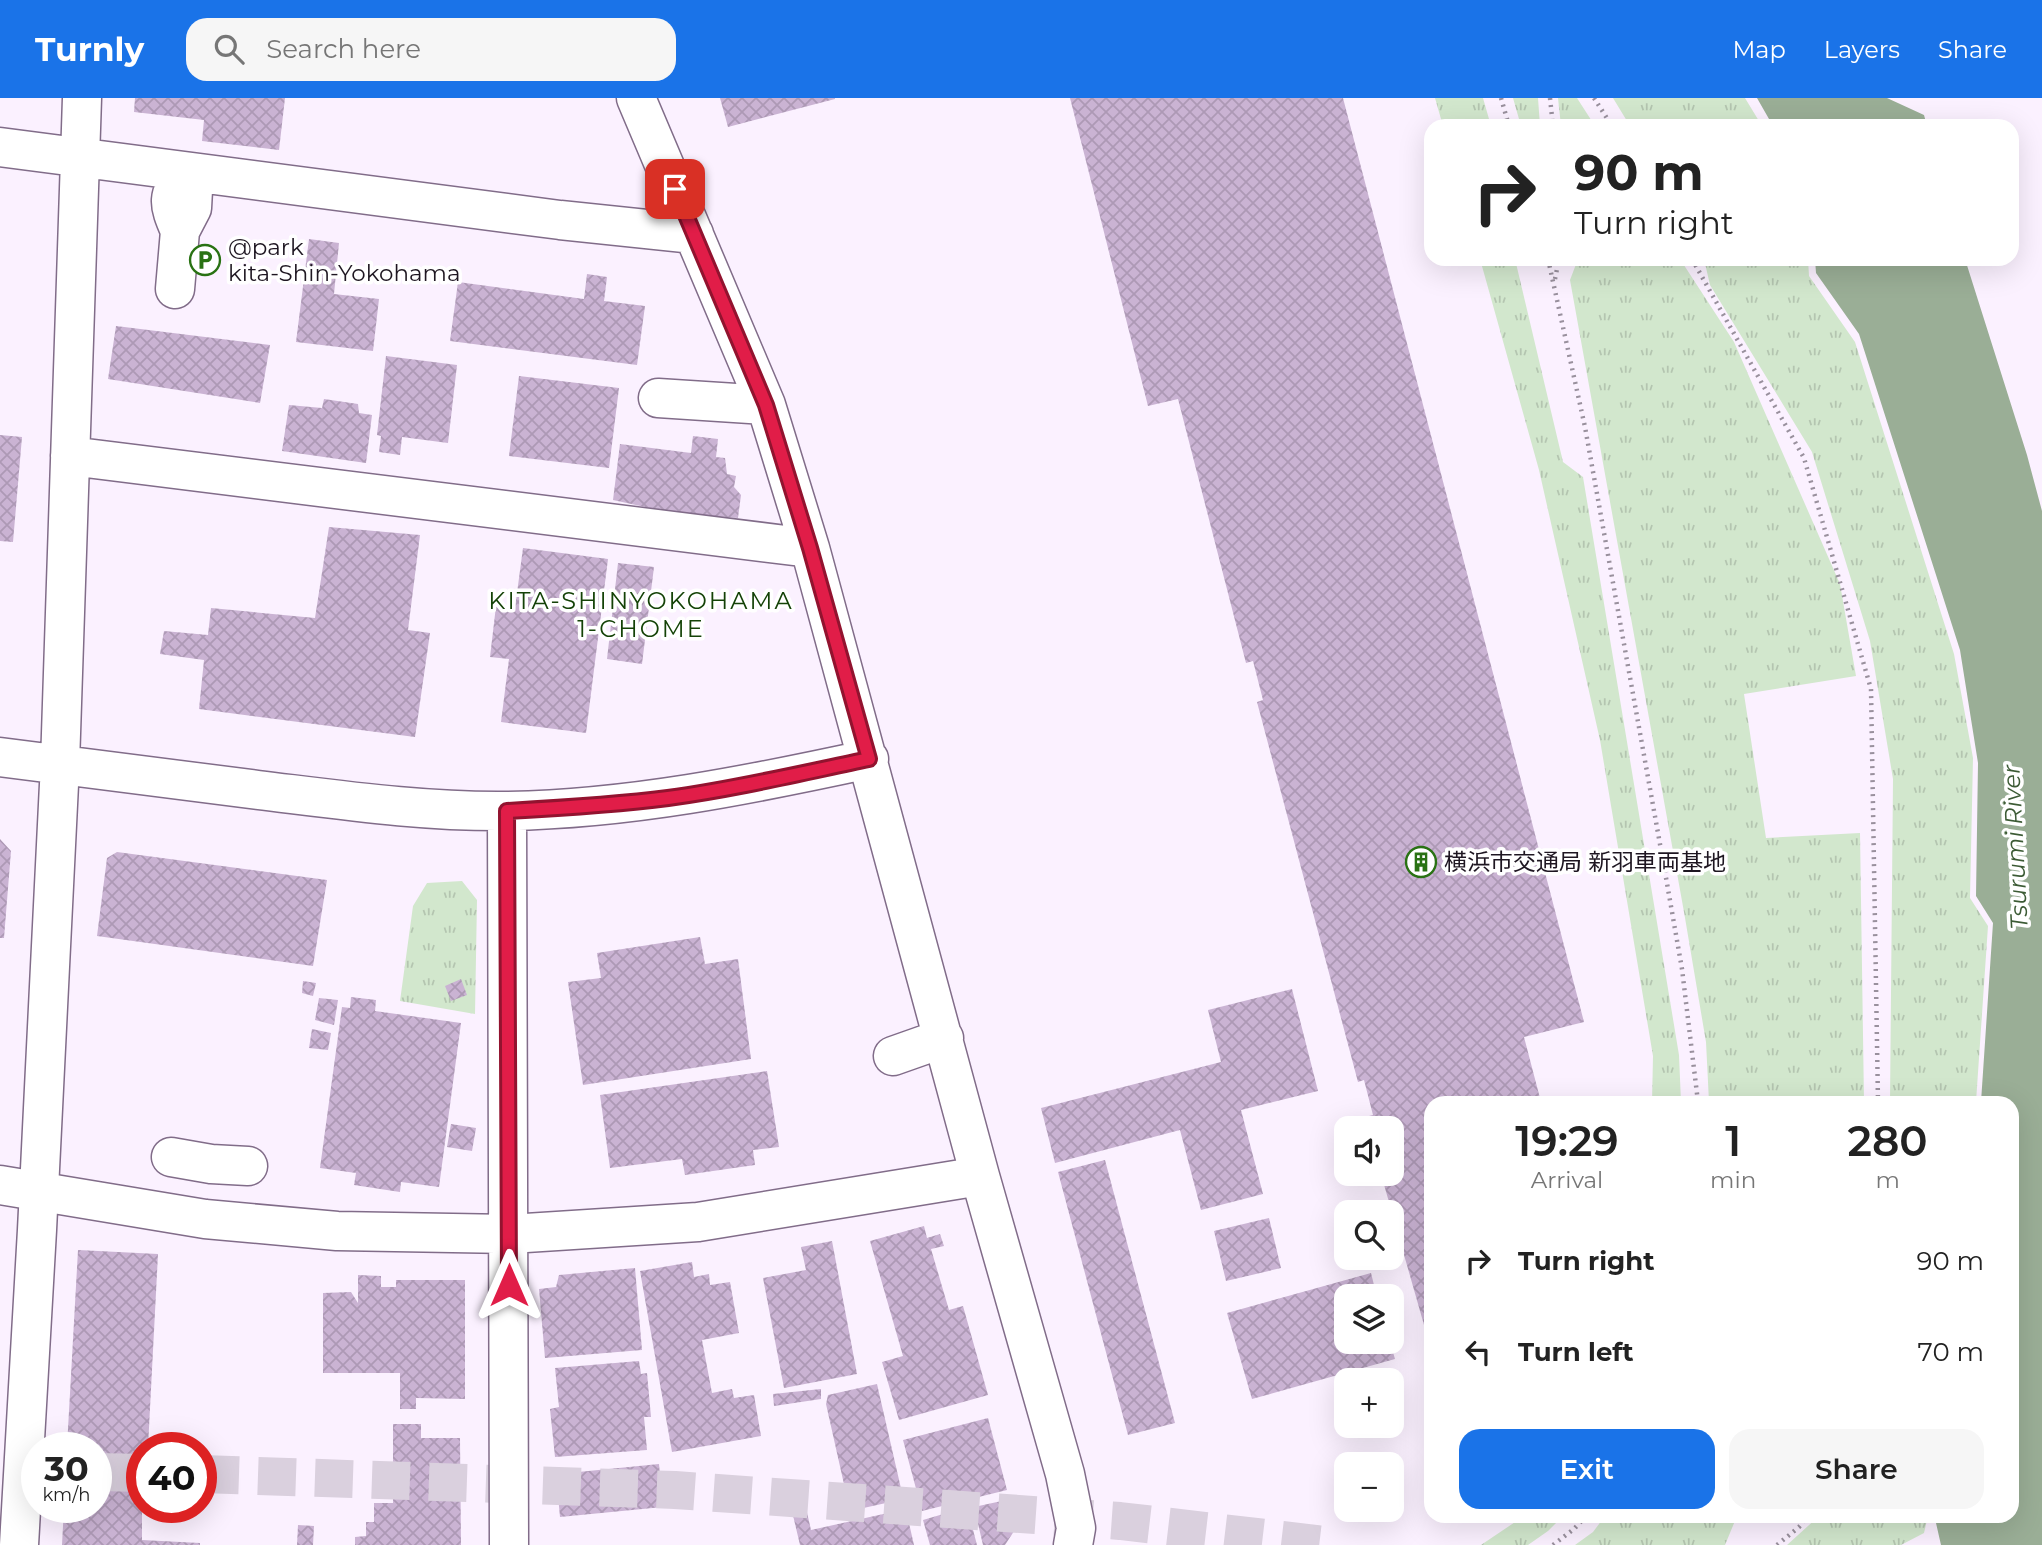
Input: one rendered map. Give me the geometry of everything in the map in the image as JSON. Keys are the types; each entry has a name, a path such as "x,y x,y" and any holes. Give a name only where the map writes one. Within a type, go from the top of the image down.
{"street":[{"path":"19,1545 60,764 82,98"},
{"path":"636,98 766,405 810,548 1065,1474 1076,1528 1073,1545"},
{"path":"0,147 547,218 694,234"},
{"path":"175,289 180,231 192,208 193,190 186,172"},
{"path":"658,398 766,405"},
{"path":"69,456 810,548"},
{"path":"0,757 377,805 507,811 585,807 670,798 754,784 869,759"},
{"path":"507,811 509,1545"},
{"path":"893,1056 944,1038"},
{"path":"170,1157 230,1165 205,1220"},
{"path":"0,1185 205,1220 337,1231 510,1234 698,1222 981,1175"}],"path":[{"path":"1501,98 1508,119"},
{"path":"1550,98 1552,119"},
{"path":"1594,98 1608,119"},
{"path":"1550,266 1585,427 1665,872 1682,970 1697,1096"},
{"path":"1555,283 1558,266"},
{"path":"1696,266 1804,458 1871,689 1878,1096"},
{"path":"1553,1545 1580,1523"},
{"path":"1777,1545 1802,1523"}],"green space":[{"path":"1435,98 1483,98 1489,119 1441,119"},
{"path":"1513,98 1538,98 1540,119 1519,119"},
{"path":"1558,98 1577,98 1590,119 1560,119"},
{"path":"1613,98 1745,98 1758,119 1626,119"},
{"path":"1482,266 1517,266 1563,462 1583,477 1679,1055 1681,1096 1652,1096 1653,1056 1600,740 1539,470"},
{"path":"1575,266 1685,266 1734,342 1840,584 1856,676 1744,694 1766,838 1860,833 1864,1096 1709,1096 1706,1042 1684,912 1570,280"},
{"path":"1706,266 1808,266 1809,276 1855,342 1954,654 1973,758 1970,898 1988,926 1976,1096 1890,1096 1893,779 1870,641 1812,452 1710,285"},
{"path":"462,881 477,900 475,1014 400,1001 413,906 427,883"},
{"path":"1514,1523 1556,1523 1528,1545 1481,1545"},
{"path":"1600,1523 1734,1523 1725,1545 1575,1545 1593,1532"},
{"path":"1811,1523 1926,1523 1924,1533 1901,1545 1787,1545"}],"water":[{"path":"1757,98 1887,98 1924,115 1925,119 1769,119"},
{"name":"Tsurumi River","path":"1816,266 1967,266 2042,511 2042,1545 1941,1545 1936,1523 2019,1523 2019,1096 1981,1096 1993,923 1976,896 1978,763 1960,650 1859,334 1816,273"}],"building":[{"path":"135,98 285,98 279,150 202,141 204,120 134,112"},
{"path":"720,98 835,98 835,99 728,127"},
{"name":"横浜市交通局 新羽車両基地","path":"1070,98 1343,98 1584,1022 1524,1037 1539,1096 1424,1096 1424,1325 1404,1255 1404,1200 1388,1200 1384,1186 1404,1186 1404,1116 1369,1116 1373,1115 1364,1080 1358,1082 1257,702 1263,700 1253,661 1246,663 1178,399 1148,406"},
{"path":"309,239 339,243 334,294 379,299 373,351 296,342"},
{"path":"587,274 607,277 604,301 645,306 637,365 450,341 458,282 584,299"},
{"path":"116,326 270,345 260,403 108,379"},
{"path":"386,356 457,365 448,443 402,437 400,455 379,452 381,436 377,435"},
{"path":"519,376 619,388 609,468 509,456"},
{"path":"324,399 358,404 359,413 372,415 366,463 282,451 289,405 322,408"},
{"path":"0,435 22,437 13,542 0,541"},
{"path":"693,436 718,439 716,457 725,458 727,474 736,476 734,487 741,495 738,518 668,512 613,500 620,444 691,453"},
{"path":"329,527 420,535 408,630 430,633 415,737 199,709 204,660 160,654 164,631 208,635 211,608 315,618"},
{"path":"523,548 608,559 586,733 501,722 509,659 490,657 496,606 515,608"},
{"path":"618,563 654,567 642,664 607,659"},
{"path":"0,839 11,851 4,938 0,938"},
{"path":"117,852 327,880 313,966 97,936 107,858"},
{"path":"700,937 705,964 738,959 751,1059 583,1085 568,982 601,978 597,953"},
{"path":"461,979 467,995 451,1001 445,986"},
{"path":"303,981 316,983 313,996 302,993"},
{"path":"1292,989 1318,1091 1241,1110 1263,1194 1201,1210 1180,1130 1055,1163 1041,1108 1221,1062 1208,1010"},
{"path":"351,997 376,1000 375,1011 461,1023 439,1187 401,1182 400,1192 354,1185 356,1173 320,1168 342,1007 350,1008"},
{"path":"319,998 338,1000 334,1025 315,1020"},
{"path":"312,1029 331,1033 328,1050 309,1048"},
{"path":"767,1071 779,1147 753,1150 755,1165 685,1175 682,1159 610,1168 600,1095"},
{"path":"451,1124 476,1128 472,1151 447,1147"},
{"path":"1105,1160 1175,1423 1128,1435 1058,1172"},
{"path":"1269,1218 1281,1268 1226,1281 1214,1231"},
{"path":"924,1226 927,1238 940,1234 944,1246 931,1249 949,1310 963,1306 988,1395 899,1420 882,1362 903,1356 870,1241"},
{"path":"832,1241 857,1374 784,1388 763,1278 806,1270 801,1247"},
{"path":"78,1250 158,1254 149,1432 126,1432 126,1523 142,1523 142,1540 200,1545 62,1545 63,1523 112,1523 112,1432 68,1432"},
{"path":"692,1262 694,1277 709,1274 710,1285 730,1282 739,1333 702,1340 712,1393 732,1389 734,1398 754,1395 761,1436 672,1452 640,1271"},
{"path":"635,1268 642,1350 545,1358 539,1289 556,1287 559,1275"},
{"path":"1371,1273 1374,1284 1334,1284 1334,1354 1394,1354 1395,1359 1363,1368 1334,1368 1334,1376 1252,1399 1227,1313"},
{"path":"358,1275 381,1276 381,1287 396,1287 396,1280 465,1280 465,1399 416,1398 416,1409 400,1409 400,1373 323,1373 323,1293 351,1292 358,1303"},
{"path":"639,1361 641,1374 647,1373 651,1417 644,1417 647,1450 555,1457 550,1409 559,1407 555,1368"},
{"path":"877,1384 914,1545 800,1545 792,1511 806,1508 811,1530 897,1511 895,1501 850,1511 826,1404 828,1395"},
{"path":"821,1389 821,1399 774,1406 773,1394"},
{"path":"988,1418 1007,1490 922,1511 903,1440"},
{"path":"393,1424 421,1424 421,1438 460,1438 461,1545 355,1545 355,1537 366,1536 366,1522 374,1522 374,1503 393,1503"},
{"path":"659,1464 663,1507 560,1517 558,1495 551,1496 548,1475"},
{"path":"1011,1499 1018,1525 1005,1545 983,1545 974,1507"},
{"path":"967,1507 977,1545 930,1545 923,1520"},
{"path":"298,1525 314,1526 313,1545 297,1545"}],"tunnel":[{"path":"112,1472 126,1473"},
{"path":"217,1475 675,1490 1120,1521 1325,1545"}],"place":[{"name":"@park kita-Shin-Yokohama","path":"205,260"},
{"name":"横浜市交通局 新羽車両基地","path":"1421,862"}],"district":[{"name":"KITA-SHINYOKOHAMA 1-CHOME","path":"641,614"}],"route":[{"path":"509,1285 507,811 585,807 670,798 754,784 869,759 810,548 766,405 675,189"}]}
